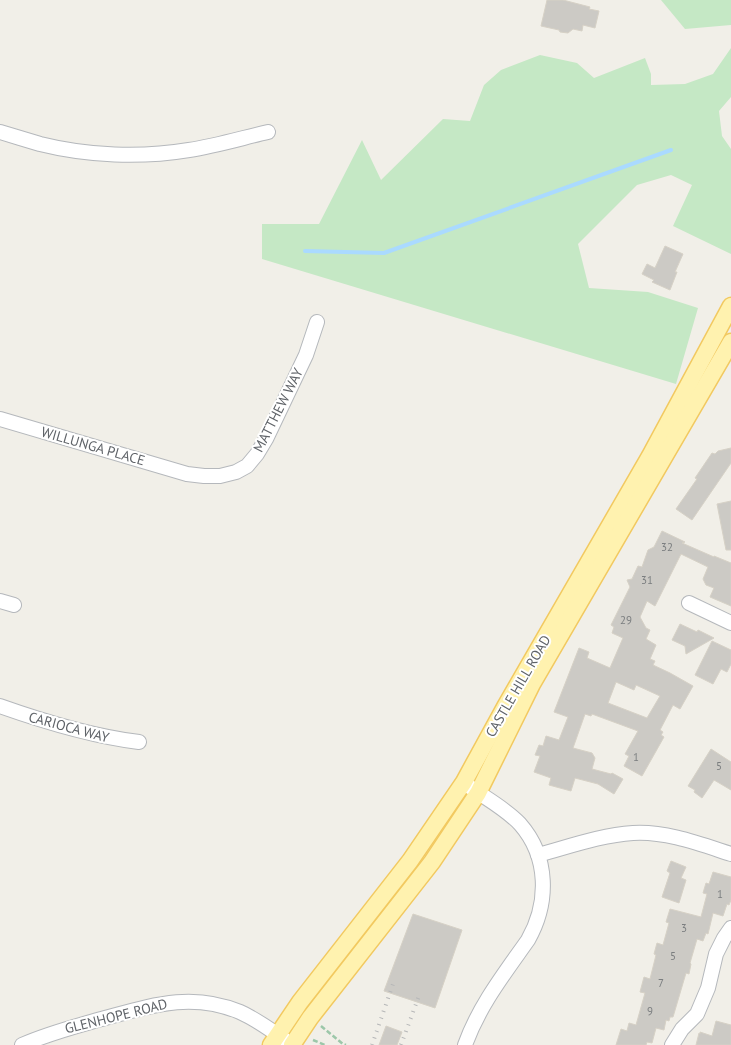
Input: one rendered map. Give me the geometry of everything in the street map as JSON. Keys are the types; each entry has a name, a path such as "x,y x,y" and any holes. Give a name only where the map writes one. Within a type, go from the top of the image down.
{"main road":[{"name":"CASTLE HILL ROAD","path":"274,1040 300,1002 410,861 464,782 505,707 650,456 731,306"},
{"name":"CASTLE HILL ROAD","path":"292,1045 310,1018 432,862 478,793 532,684 731,342"}],"street":[{"path":"0,132 42,144 78,151 116,154 152,154 189,150 268,132"},
{"name":"MATTHEW WAY","path":"187,474 220,476 236,472 246,466 257,454 303,362 317,322"},
{"name":"WILLUNGA PLACE","path":"0,419 187,474"},
{"path":"0,600 14,605"},
{"path":"689,603 731,623"},
{"name":"CARIOCA WAY","path":"0,706 68,728 115,739 139,742"},
{"path":"464,782 520,824 538,855 543,883 542,905 528,940 486,1001 475,1020 465,1045"},
{"path":"538,855 612,836 633,833 678,838 731,854"},
{"path":"672,1045 677,1035 697,1014 708,988 716,954 731,928"},
{"name":"GLENHOPE ROAD","path":"22,1045 54,1032 159,1004 178,1001 201,1002 240,1012 257,1022 274,1040 292,1045"}],"path":[{"path":"321,1026 344,1045"},
{"path":"312,1040 325,1045"}],"green space":[{"path":"661,0 731,0 731,25 685,29"},
{"path":"731,48 731,97 719,111 722,136 731,149 731,254 673,226 692,185 671,175 637,185 578,244 589,288 648,292 698,308 676,384 262,259 262,224 319,224 362,140 381,180 443,119 470,121 484,85 501,70 540,55 577,63 594,78 645,58 651,74 651,85 685,84 713,74"}],"building":[{"path":"547,0 563,0 599,11 595,28 583,25 582,31 573,29 568,33 541,26"},
{"path":"665,246 683,254 670,290 652,282 654,280 642,274 647,264 655,268"},
{"path":"731,448 731,463 692,520 676,509 712,453 715,454 718,451"},
{"path":"731,501 731,550 726,550 717,504"},
{"path":"662,531 685,542 682,543 731,563 731,606 710,597 714,588 706,585 703,579 708,567 681,554 655,606 647,601 640,617 646,628 650,630 646,639 656,645 650,659 655,661 653,665 693,686 680,709 673,705 660,730 663,732 661,735 664,737 642,776 624,766 629,756 625,754 638,731 592,714 591,716 585,714 573,748 592,753 595,758 592,769 612,773 623,779 614,794 598,784 575,778 571,791 549,785 551,778 534,772 540,756 535,755 539,745 543,746 546,736 559,740 568,717 554,712 579,648 589,652 587,658 610,668 623,638 612,633 614,627 611,625 630,587 627,580 632,579 638,566 642,567 648,550 654,547","holes":["616,682 634,690 636,685 660,696 647,718 608,703"]},
{"path":"680,624 714,638 686,654 685,646 672,640"},
{"path":"712,641 731,650 731,664 727,672 721,669 713,684 695,675"},
{"path":"711,749 731,762 731,790 714,780 702,798 694,792 695,790 688,786"},
{"path":"671,861 686,867 681,878 686,880 679,903 662,897 670,873 667,871"},
{"path":"713,872 731,877 731,900 729,905 727,904 723,916 713,913 708,934 706,933 703,941 697,939 689,974 686,973 673,1017 670,1017 669,1021 666,1020 664,1030 656,1028 652,1043 647,1042 646,1045 616,1045 621,1029 627,1031 629,1023 636,1025 645,993 640,992 644,977 650,979 657,943 663,945 669,923 666,922 670,909 701,917 707,894 703,893 706,883 709,884"},
{"path":"413,914 462,930 435,1008 384,991"},
{"path":"716,1021 731,1025 731,1045 696,1045 700,1032 712,1036"},
{"path":"386,1026 402,1032 397,1045 379,1045"}],"waterway":[{"path":"305,251 384,253 671,150"}],"railway":[{"path":"372,1045 393,984"},
{"path":"401,1045 420,993"}]}
